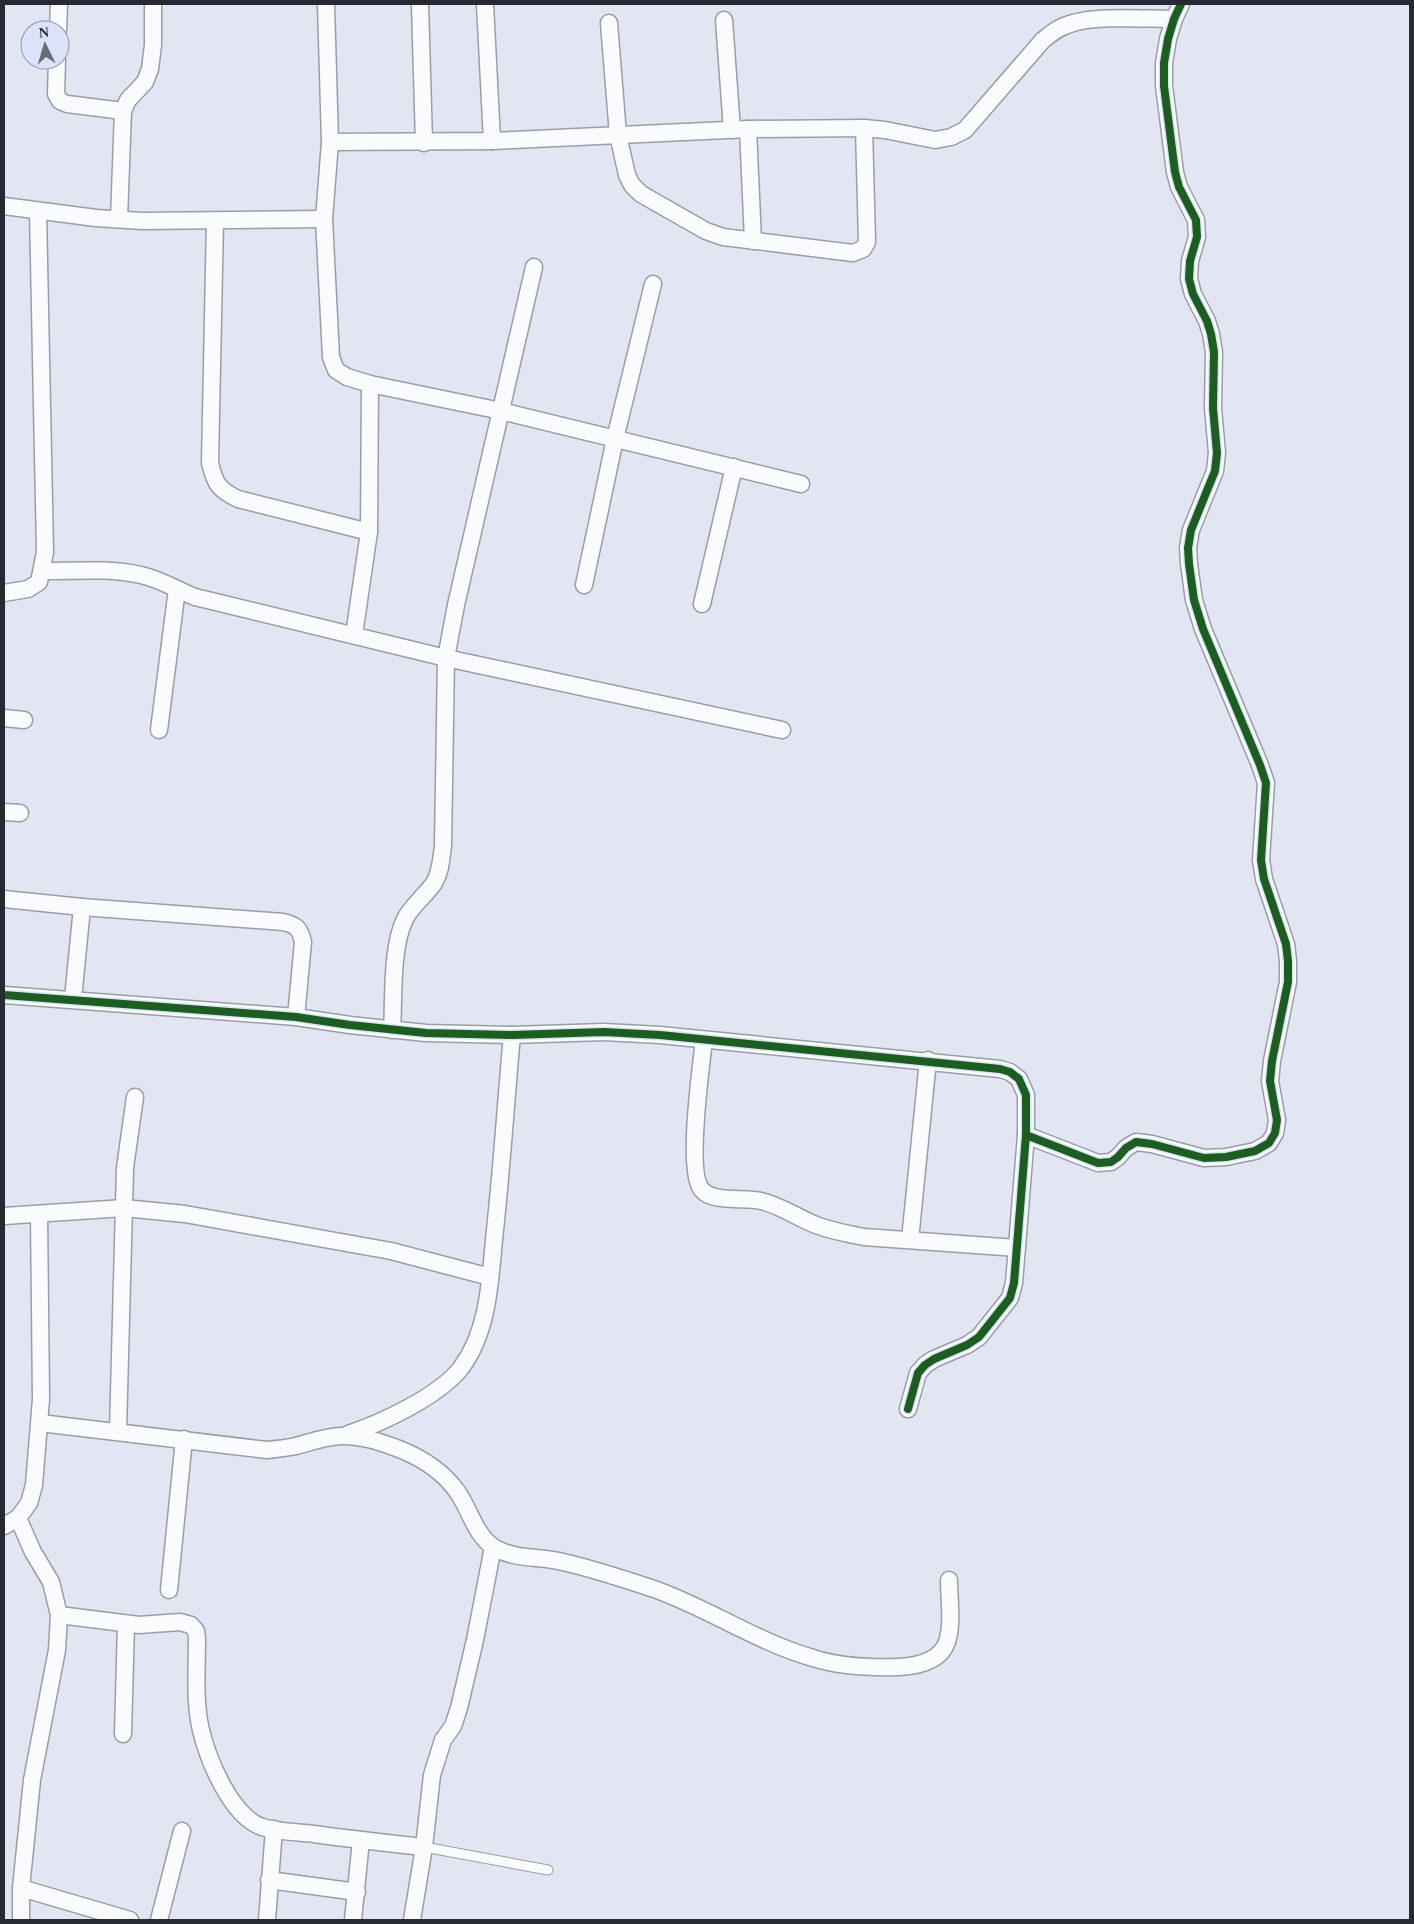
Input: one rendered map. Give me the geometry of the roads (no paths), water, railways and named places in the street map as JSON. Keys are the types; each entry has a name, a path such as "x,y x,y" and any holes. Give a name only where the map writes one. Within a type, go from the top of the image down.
{"street":[{"path":"58,20 59,4"},
{"path":"119,219 123,111 128,100 145,82 150,69 153,45 153,4"},
{"path":"326,4 330,142 324,219 331,357 336,370 347,377 370,384 501,411 801,484"},
{"path":"420,4 424,143"},
{"path":"485,4 492,141"},
{"path":"1026,1135 1098,1162 1111,1162 1126,1148 1136,1142 1152,1144 1204,1158 1226,1157 1255,1151 1269,1143 1275,1133 1277,1120 1270,1081 1272,1061 1288,982 1288,961 1286,944 1264,879 1261,860 1266,783 1202,630 1194,600 1188,564 1191,530 1214,471 1217,453 1213,408 1214,352 1207,321 1192,294 1189,279 1190,261 1197,237 1196,220 1179,187 1174,172 1164,86 1164,63 1168,39 1181,4"},
{"path":"330,142 424,143 740,129 864,128 885,130 935,140 951,137 965,130 1043,40 1057,29 1072,23 1090,20 1174,19"},
{"path":"724,20 740,129 753,241"},
{"path":"609,23 618,135 627,174 632,185 641,194 706,231 753,241 853,253 863,249 867,242 864,128"},
{"path":"57,70 56,94 60,101 67,104 123,111"},
{"path":"4,206 142,221 324,219"},
{"path":"4,593 28,589 39,582 46,552 38,211"},
{"path":"214,221 210,463 213,477 223,492 238,500 369,532"},
{"path":"392,1030 396,951 399,933 405,918 413,906 434,883 440,868 443,846 446,658 456,605 534,267"},
{"path":"584,585 615,439 653,284"},
{"path":"354,635 369,532 370,384"},
{"path":"702,604 734,468"},
{"path":"43,571 125,572 142,575 160,580 177,590 195,597 446,658 782,730"},
{"path":"159,730 177,590"},
{"path":"4,718 24,720"},
{"path":"4,899 82,907 283,922 295,925 301,931 303,942 296,1017"},
{"path":"73,999 82,907"},
{"path":"4,994 296,1017 426,1033 512,1035 604,1032 660,1035 928,1060 1000,1069 1014,1075 1019,1079 1026,1095 1026,1135 1014,1283 1010,1298 979,1337 967,1345 934,1359 925,1365 918,1373 914,1383 908,1409"},
{"path":"40,1423 267,1450 295,1446 317,1439 341,1436 371,1427 435,1393 461,1368 480,1334 490,1276 503,1164 512,1035"},
{"path":"704,1040 694,1155 696,1177 702,1190 716,1198 761,1201 816,1225 840,1232 864,1236 1017,1248"},
{"path":"910,1240 928,1060"},
{"path":"118,1431 125,1168 135,1097"},
{"path":"4,1216 124,1208 185,1214 391,1251 490,1276"},
{"path":"21,1920 21,1888 32,1780 57,1650 59,1615 50,1582 33,1552 11,1522 29,1503 34,1485 40,1423 39,1214"},
{"path":"341,1436 371,1439 403,1450 432,1465 456,1490 474,1525 493,1547 515,1556 560,1561 602,1572 670,1595 754,1636 814,1659 867,1668 910,1667 928,1662 940,1654 947,1643 949,1628 949,1580"},
{"path":"169,1590 184,1439"},
{"path":"412,1920 424,1847 432,1775 443,1740 453,1726 460,1708 493,1547"},
{"path":"59,1615 139,1625 180,1622 191,1625 196,1631 197,1697 201,1730 209,1753 231,1799 242,1815 261,1827 424,1847"},
{"path":"123,1734 126,1624"},
{"path":"267,1920 274,1829"},
{"path":"159,1920 182,1831"},
{"path":"353,1920 361,1840"},
{"path":"269,1880 357,1892"},
{"path":"21,1888 130,1920"}],"lane":[{"path":"424,1847 548,1870"}]}
